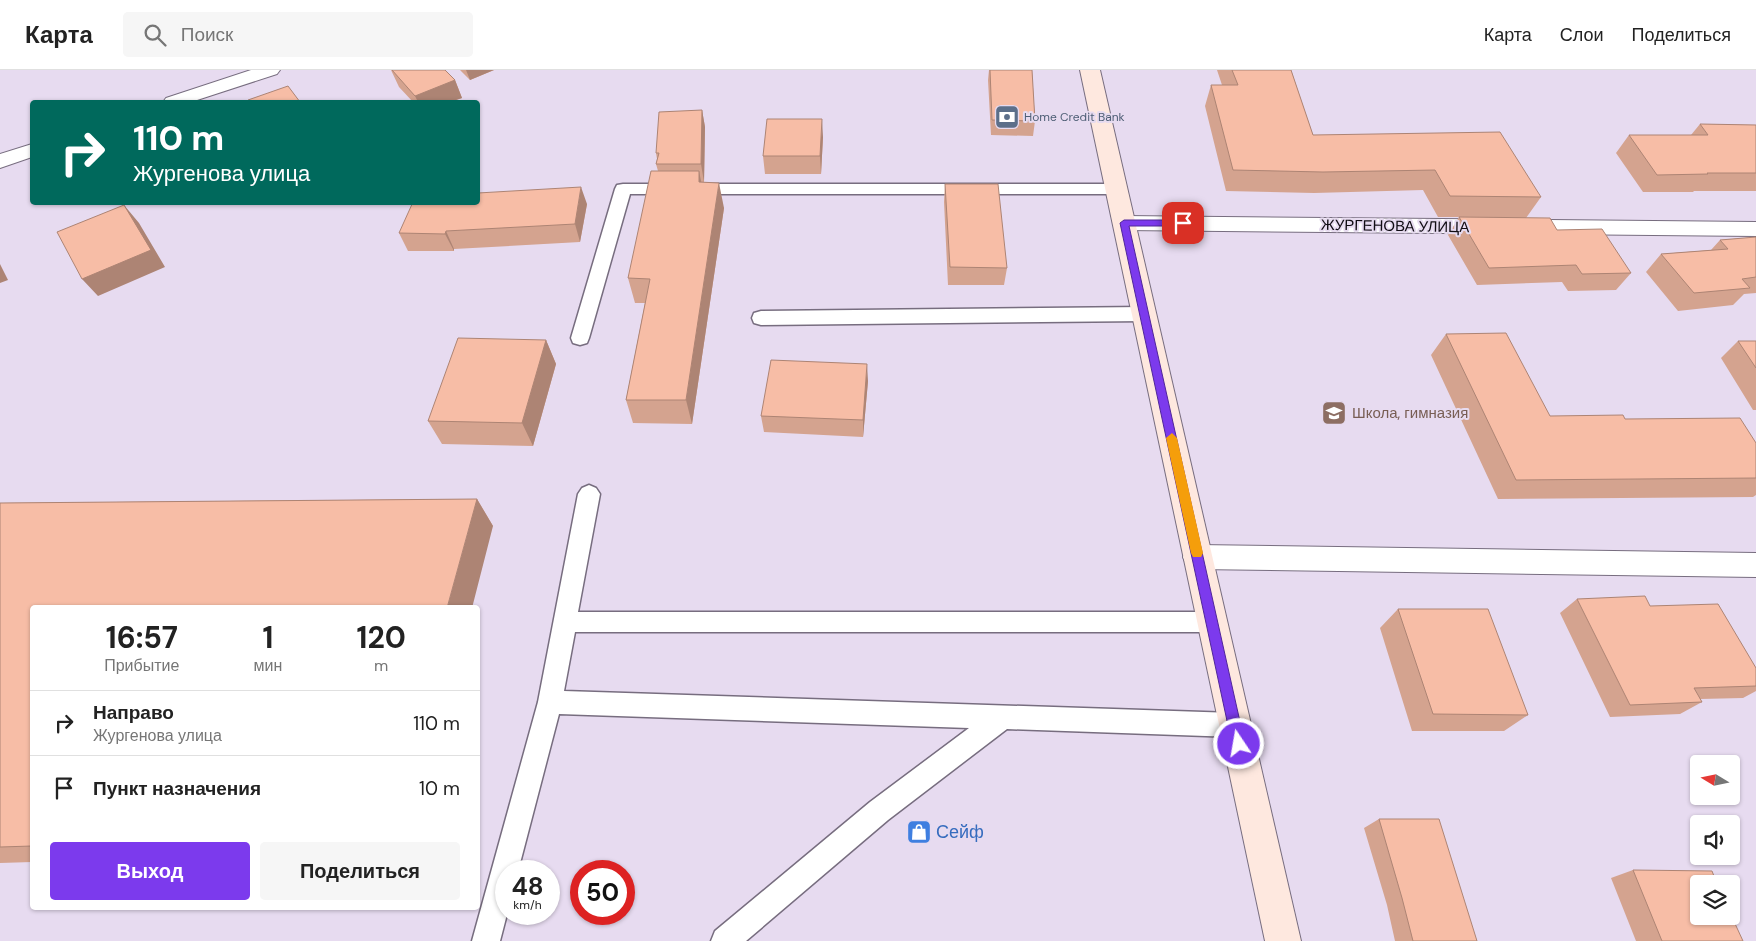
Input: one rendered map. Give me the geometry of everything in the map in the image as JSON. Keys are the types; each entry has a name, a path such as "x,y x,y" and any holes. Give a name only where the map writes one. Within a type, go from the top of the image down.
{"main road":[{"path":"1090,70 1145,314 1280,940"}],"street":[{"path":"179,100 270,70"},
{"path":"0,161 30,151"},
{"name":"ЖУРГЕНОВА УЛИЦА","path":"1124,223 1756,229"},
{"path":"1198,557 1756,565"}],"lane":[{"path":"580,338 623,189 1116,189"},
{"path":"761,318 1145,314"},
{"path":"486,941 550,702 590,494"},
{"path":"566,622 1212,622"},
{"path":"550,702 1234,724"},
{"path":"725,941 879,811 1003,717"}],"building":[{"path":"392,70 445,70 455,80 415,96"},
{"path":"990,70 1032,70 1035,121 992,120"},
{"path":"1232,70 1291,70 1313,135 1500,132 1541,197 1450,196 1435,170 1323,172 1233,170 1211,85 1238,85"},
{"path":"288,86 298,100 248,100"},
{"path":"702,110 701,164 656,164 659,153 656,153 659,112"},
{"path":"767,119 822,119 820,156 763,156"},
{"path":"1700,124 1756,125 1756,173 1657,175 1629,135 1708,135"},
{"path":"651,171 699,171 699,182 719,183 686,400 626,400 650,279 628,278"},
{"path":"945,184 998,184 1007,268 950,267"},
{"path":"581,187 575,224 446,231 445,234 399,233 412,205 480,205 480,193"},
{"path":"124,205 151,250 82,279 57,232"},
{"path":"1459,217 1550,218 1557,230 1602,229 1631,273 1582,274 1576,265 1489,268"},
{"path":"1756,237 1756,277 1742,279 1750,288 1694,293 1661,254 1728,249 1720,240"},
{"path":"1506,333 1550,416 1623,415 1625,419 1740,418 1756,443 1756,478 1516,480 1446,334"},
{"path":"458,338 546,340 522,423 428,421"},
{"path":"1738,341 1756,341 1756,368"},
{"path":"771,360 867,364 863,420 761,416"},
{"path":"477,499 448,605 30,605 30,846 0,847 0,503"},
{"path":"1645,596 1650,606 1718,604 1756,668 1756,686 1694,688 1702,702 1630,705 1577,599"},
{"path":"1398,609 1488,609 1528,715 1433,714"},
{"path":"1379,819 1439,819 1477,941 1413,941"},
{"path":"1633,870 1712,871 1714,875 1690,875 1690,925 1736,925 1743,941 1662,941"}],"slow traffic":[{"path":"1172,438 1197,553"}],"place":[{"name":"Home Credit Bank","path":"1007,117"},
{"name":"Школа, гимназия","path":"1334,413"},
{"name":"Сейф","path":"919,832"}],"route":[{"path":"1183,223 1124,223 1239,744"}]}
